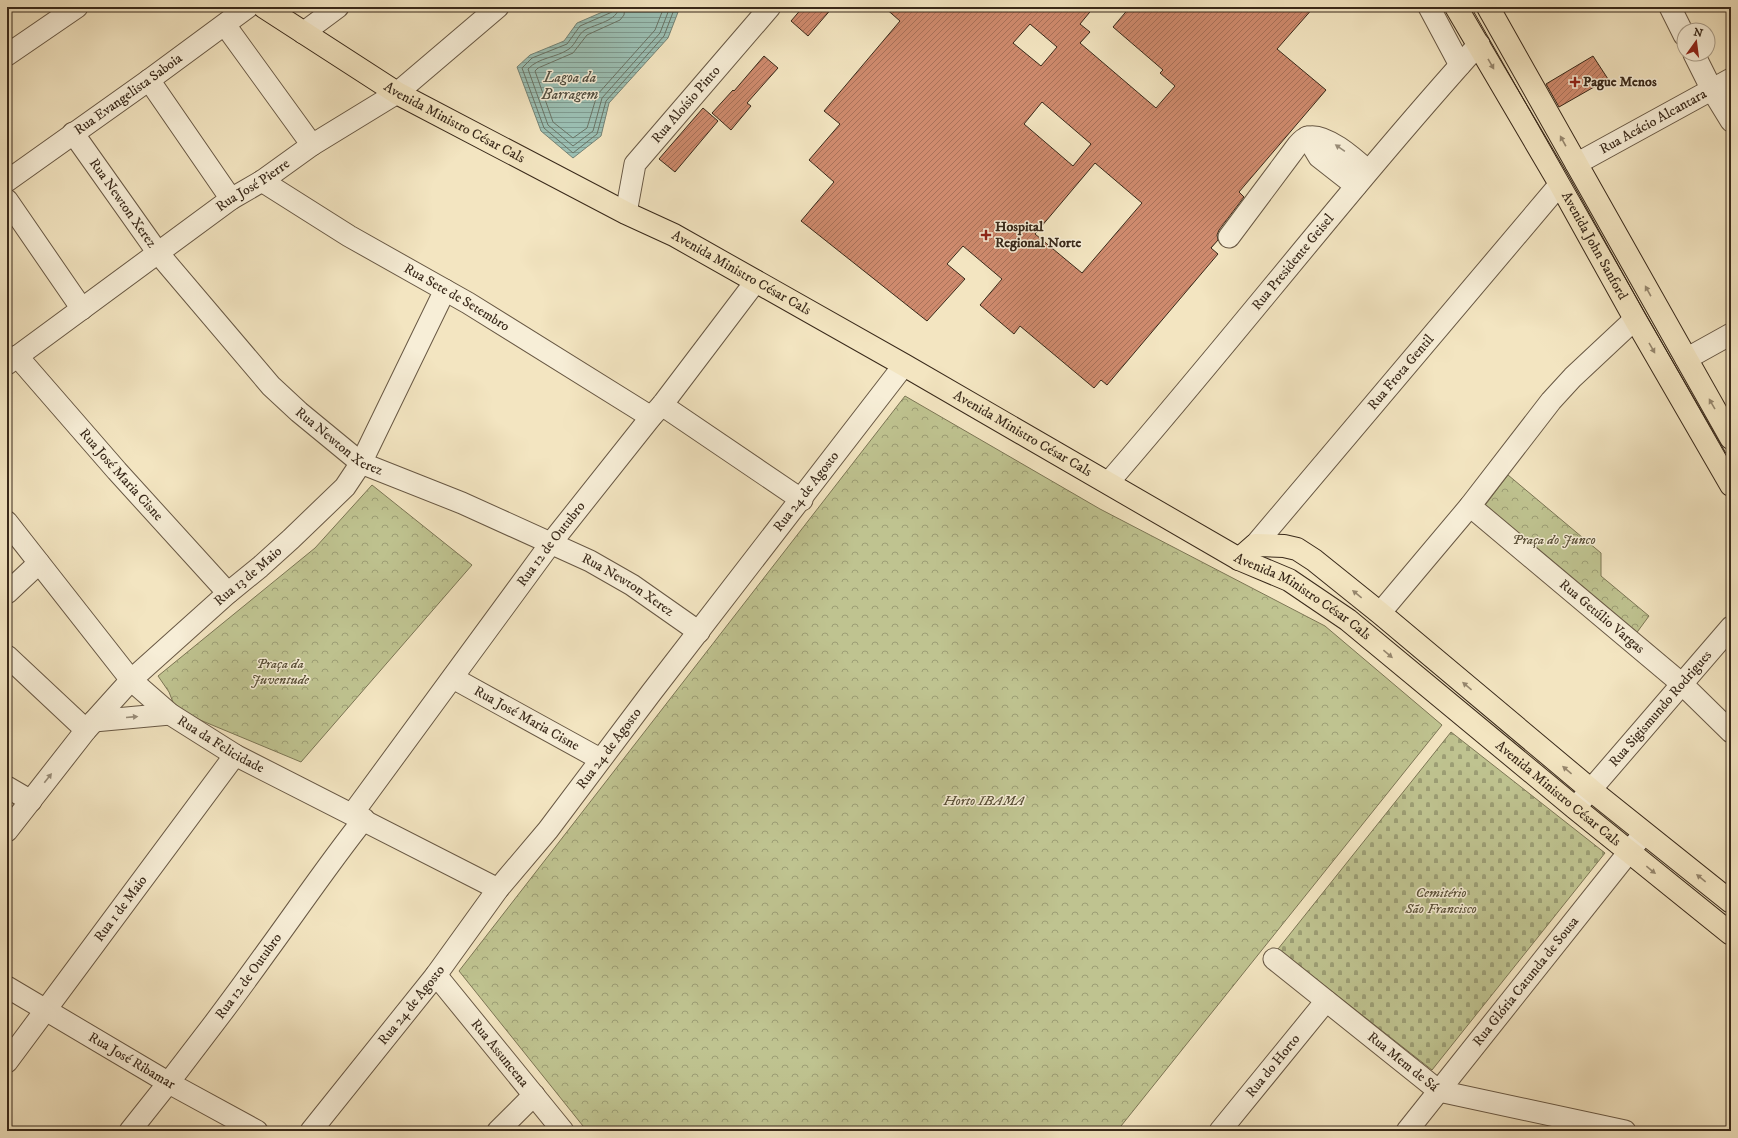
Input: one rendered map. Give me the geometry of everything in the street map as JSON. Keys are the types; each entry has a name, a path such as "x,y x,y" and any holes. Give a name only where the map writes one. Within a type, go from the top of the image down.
{"main road":[{"name":"Avenida Ministro César Cals","path":"264,7 397,93 626,213 674,235 904,365 1108,483 1246,552 1348,620 1628,852 1731,934"},
{"name":"Avenida John Sanford","path":"1456,7 1560,184 1635,319 1731,485"},
{"name":"Avenida John Sanford","path":"1488,7 1731,438"},
{"name":"Avenida Ministro César Cals","path":"1246,552 1284,546 1297,549 1314,560 1380,613 1591,790 1731,902"}],"street":[{"path":"7,56 77,7"},
{"name":"Rua Evangelista Saboia","path":"7,181 149,80 248,7"},
{"path":"303,33 338,7"},
{"name":"Rua José Pierre","path":"12,360 230,199 262,181 312,145 397,93 498,7"},
{"name":"Rua Aloísio Pinto","path":"626,213 635,164 770,7"},
{"path":"1429,7 1460,65"},
{"path":"1670,7 1678,22"},
{"path":"225,24 312,145"},
{"name":"Rua Presidente Geisel","path":"1108,483 1175,406 1362,178 1479,44"},
{"path":"1698,62 1712,90 1731,121"},
{"name":"Rua Acácio Alcantara","path":"1576,164 1731,79"},
{"path":"149,80 230,199"},
{"name":"Rua Newton Xerez","path":"73,134 158,252 282,398 361,463 462,503 590,561 632,585 699,632"},
{"path":"1229,237 1300,142 1307,137 1320,157 1362,178"},
{"name":"Rua Sete de Setembro","path":"262,181 349,236 656,411 802,500"},
{"name":"Rua Frota Gentil","path":"1246,552 1560,184"},
{"path":"7,200 82,309"},
{"name":"Rua 12 de Outubro","path":"130,1131 169,1083 265,955 335,856 358,816 453,678 551,543 656,411 756,281"},
{"name":"Rua 13 de Maio","path":"7,831 90,725 131,680 228,593 260,567 345,487 361,463 445,290"},
{"path":"1380,613 1470,506 1551,401 1573,377 1635,319"},
{"path":"1686,359 1731,334"},
{"name":"Rua José Maria Cisne","path":"12,360 112,465 228,593"},
{"name":"Rua 24 de Agosto","path":"311,1131 436,975 498,889 548,830 600,759 802,500 904,365"},
{"name":"Rua Getúlio Vargas","path":"1470,506 1682,684 1731,732"},
{"name":"Rua da Felicidade","path":"7,522 38,564 131,680 170,714 235,754 498,889"},
{"path":"7,594 38,564"},
{"name":"Rua Sigismundo Rodrigues","path":"1575,808 1731,627"},
{"path":"7,656 90,725 170,714"},
{"name":"Rua José Maria Cisne","path":"453,678 600,759"},
{"name":"Rua 1 de Maio","path":"7,1062 235,754"},
{"path":"7,787 31,801"},
{"name":"Rua Glória Catunda de Sousa","path":"1407,1131 1644,833"},
{"name":"Rua Mem de Sá","path":"1274,960 1439,1091 1572,1125 1625,1131"},
{"name":"Rua Assuncena","path":"436,975 563,1131"},
{"name":"Rua José Ribamar","path":"7,988 46,1009 169,1083 257,1131"},
{"name":"Rua do Horto","path":"1220,1131 1326,1001"},
{"path":"498,1131 534,1095"}],"green space":[{"name":"Horto IBAMA","path":"905,396 1100,509 1325,626 1442,725 1117,1131 587,1131 459,971"},
{"name":"Praça do Junco","path":"1508,475 1601,553 1601,576 1649,616 1635,635 1483,508"},
{"name":"Praça da Juventude","path":"372,485 472,565 301,762 176,710 169,692 158,676 315,548"},
{"name":"Cemitério São Francisco","path":"1451,732 1605,853 1432,1070 1278,949"}],"water":[{"name":"Lagoa da Barragem","path":"614,7 680,7 668,38 609,103 601,136 573,158 541,131 517,67 530,55 564,41 577,23"}],"building":[{"path":"803,7 833,7 808,36 791,21"},
{"path":"884,7 1094,7 1080,24 1090,32 1080,43 1156,108 1175,86 1160,73 1163,70 1113,27 1130,7 1314,7 1277,49 1326,90 1239,192 1244,197 1219,230 1217,235 1218,240 1211,248 1218,254 1107,385 1101,380 1094,388 1020,326 1014,334 980,305 1002,279 963,246 947,264 965,279 927,321 801,221 834,182 809,160 840,124 824,111 900,21","holes":["1030,24 1057,47 1041,66 1013,43","1042,102 1091,144 1073,166 1024,124","1095,163 1142,203 1082,273 1035,234"]},
{"path":"764,56 778,68 747,103 751,106 731,130 712,113 733,90 734,91"},
{"name":"Pague Menos","path":"1593,56 1608,79 1559,107 1546,84"},
{"path":"703,108 718,121 675,172 659,159"}],"tram line":[{"path":"1471,7 1731,464"}],"place":[{"name":"Pague Menos","path":"1575,82"},
{"name":"Hospital Regional Norte","path":"986,235"}]}
